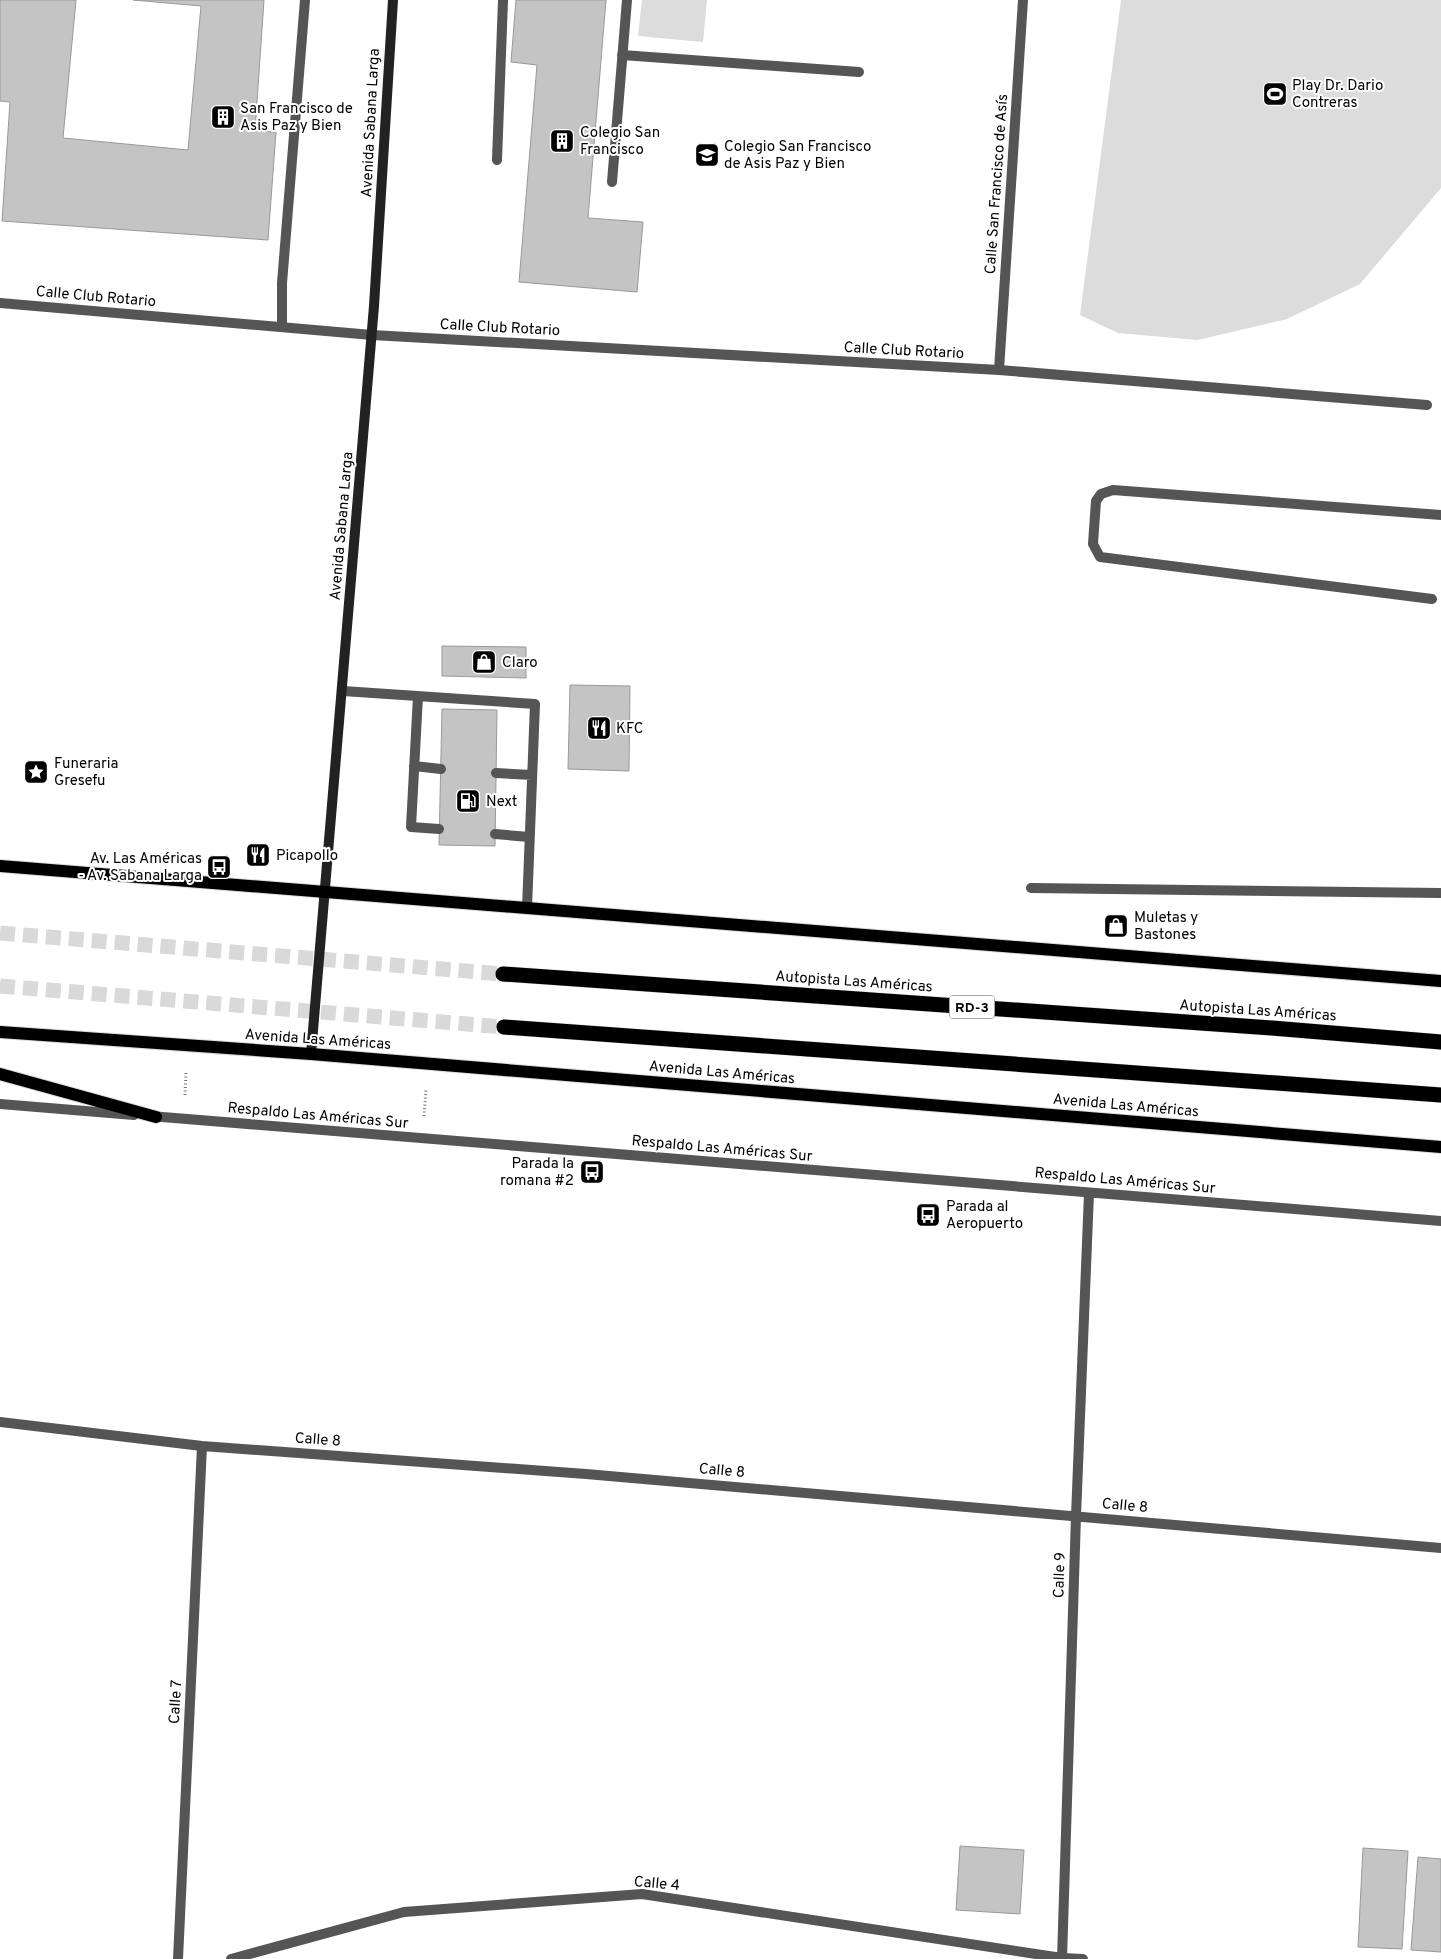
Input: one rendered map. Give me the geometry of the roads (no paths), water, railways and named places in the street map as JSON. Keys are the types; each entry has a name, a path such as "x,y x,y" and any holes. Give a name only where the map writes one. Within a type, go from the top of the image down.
{"highway":[{"name":"Autopista Las Américas","path":"503,974 1441,1042"},
{"path":"504,1027 1441,1095"}],"main road":[{"name":"Avenida Sabana Larga","path":"310,1054 326,893 372,335 393,0"},
{"path":"0,866 1441,981"},
{"name":"Avenida Las Américas","path":"0,1032 310,1054 1441,1147"},
{"path":"0,1074 156,1117"}],"street":[{"path":"282,327 282,283 305,0"},
{"path":"498,160 503,0"},
{"path":"612,182 627,0"},
{"name":"Calle San Francisco de Asís","path":"999,370 1023,0"},
{"path":"622,55 859,72"},
{"name":"Calle Club Rotario","path":"0,303 372,335 999,370 1428,405"},
{"path":"1432,599 1100,557 1093,544 1096,501 1101,494 1113,490 1441,515"},
{"path":"343,691 535,704 527,908"},
{"path":"418,696 412,826 439,829"},
{"path":"414,766 441,769"},
{"path":"496,773 532,776"},
{"path":"495,834 529,837"},
{"path":"1031,888 1441,893"},
{"name":"Respaldo Las Américas Sur","path":"0,1104 1441,1221"},
{"name":"Calle 9","path":"1062,1959 1076,1516 1089,1192"},
{"name":"Calle 8","path":"0,1422 202,1446 586,1474 1441,1548"},
{"name":"Calle 7","path":"178,1959 202,1446"},
{"name":"Calle 4","path":"231,1959 404,1912 642,1894 1062,1959 1083,1959"}],"tunnel":[{"path":"0,933 503,974"},
{"path":"0,986 504,1027"}],"place":[{"name":"Play Dr. Dario Contreras","path":"1275,94"},
{"name":"San Francisco de Asis Paz y Bien","path":"223,117"},
{"name":"Colegio San Francisco","path":"562,141"},
{"name":"Colegio San Francisco de Asis Paz y Bien","path":"707,155"},
{"name":"Claro","path":"484,662"},
{"name":"KFC","path":"599,728"},
{"name":"Funeraria Gresefu","path":"36,772"},
{"name":"Next","path":"468,801"},
{"name":"Picapollo","path":"258,855"},
{"name":"Av. Las Américas - Av. Sabana Larga","path":"219,867"},
{"name":"Muletas y Bastones","path":"1116,926"},
{"name":"Parada la romana #2","path":"592,1172"},
{"name":"Parada al Aeropuerto","path":"928,1215"}]}
